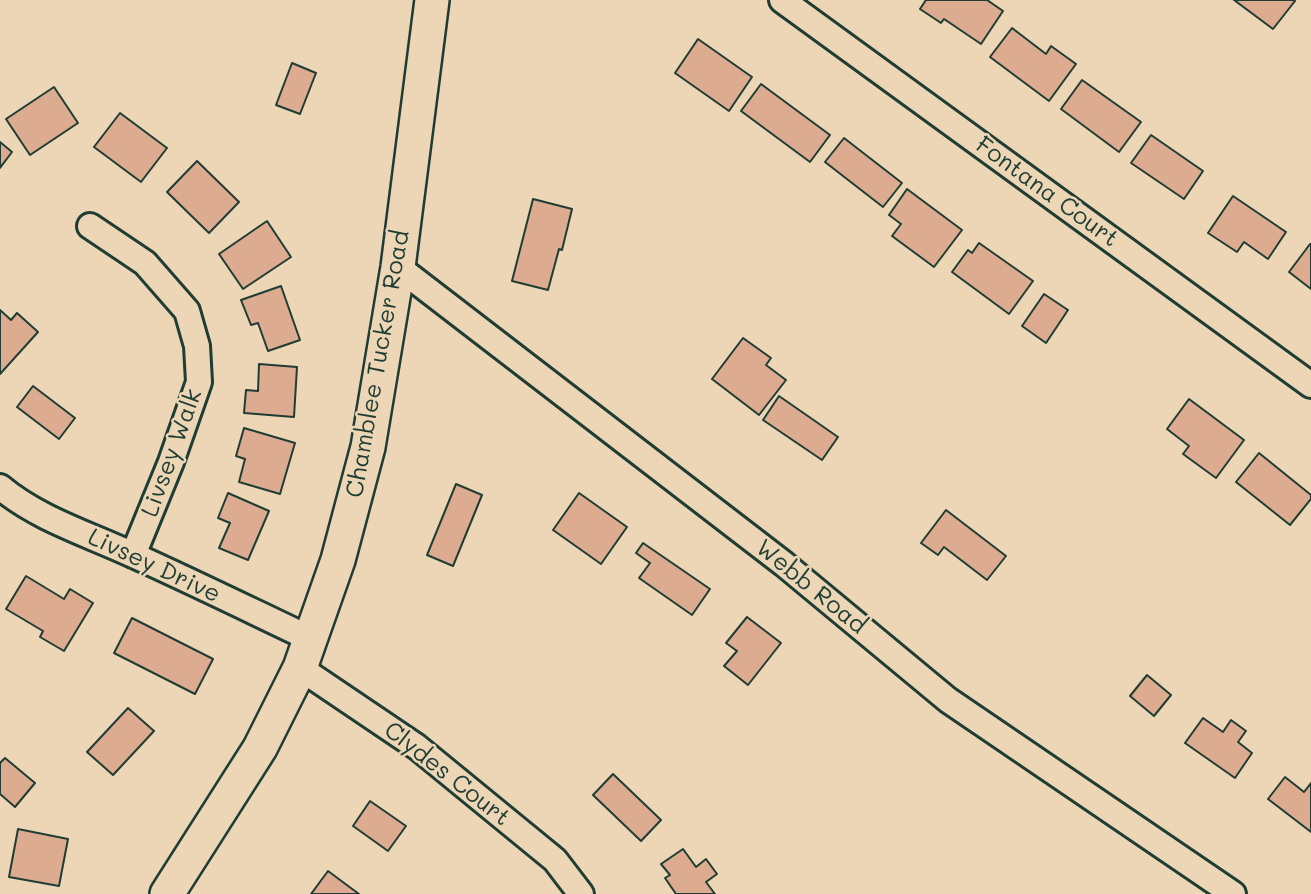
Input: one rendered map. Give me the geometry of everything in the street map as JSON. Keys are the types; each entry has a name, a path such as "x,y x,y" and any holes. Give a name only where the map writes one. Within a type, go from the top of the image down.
{"main road":[{"name":"Chamblee Tucker Road","path":"167,894 260,748 305,654 338,560 368,447 398,267 432,0"}],"street":[{"name":"Fontana Court","path":"782,0 1311,385"},
{"name":"Livsey Walk","path":"90,226 145,263 187,311 197,346 199,382 171,462 133,555"},
{"name":"Webb Road","path":"398,267 784,564 948,700 1233,894"},
{"name":"Livsey Drive","path":"0,487 45,516 133,555 305,654"},
{"name":"Clydes Court","path":"305,654 555,860 581,894"}],"building":[{"path":"926,0 987,0 1003,11 981,44 944,19 941,23 920,9"},
{"path":"1234,0 1293,0 1295,1 1273,29"},
{"path":"1012,28 1046,54 1051,46 1076,64 1049,101 990,57"},
{"path":"698,39 752,77 729,111 675,73"},
{"path":"292,63 316,73 300,114 276,105"},
{"path":"1082,80 1141,122 1119,152 1061,109"},
{"path":"761,84 830,135 810,162 741,111"},
{"path":"54,87 78,123 30,155 6,119"},
{"path":"120,113 167,148 141,182 94,147"},
{"path":"1151,135 1203,171 1184,199 1131,163"},
{"path":"844,138 902,183 883,207 825,162"},
{"path":"0,142 12,152 0,168"},
{"path":"197,161 239,202 209,233 167,192"},
{"path":"907,189 962,230 934,267 892,236 901,224 889,215"},
{"path":"1233,196 1286,232 1268,259 1244,242 1237,252 1208,233"},
{"path":"533,199 572,209 548,290 512,281"},
{"path":"267,221 291,257 243,289 219,254"},
{"path":"979,243 1033,281 1009,314 952,272 968,250 972,253"},
{"path":"1311,244 1311,289 1289,272"},
{"path":"281,286 300,340 268,351 258,323 251,325 241,300"},
{"path":"1044,294 1068,310 1046,343 1022,326"},
{"path":"0,310 11,320 17,313 38,332 0,374"},
{"path":"743,338 771,358 766,365 786,380 759,415 712,379"},
{"path":"259,364 297,367 294,417 244,413 246,390 258,391"},
{"path":"33,386 75,418 59,439 17,407"},
{"path":"779,396 838,437 822,460 763,420"},
{"path":"1189,399 1244,440 1216,478 1183,454 1189,446 1167,429"},
{"path":"244,428 295,443 280,494 239,482 245,459 236,456"},
{"path":"1259,453 1311,495 1311,499 1290,525 1236,482"},
{"path":"456,484 482,495 453,566 427,555"},
{"path":"228,493 269,511 248,560 219,548 230,523 218,518"},
{"path":"579,493 627,527 601,564 553,530"},
{"path":"946,510 1006,556 987,580 944,547 938,555 921,543"},
{"path":"643,543 710,589 692,615 639,578 650,563 636,553"},
{"path":"26,576 64,599 70,589 93,603 64,651 40,637 43,631 6,609"},
{"path":"747,617 781,643 748,685 724,666 737,651 726,643"},
{"path":"132,618 213,659 195,694 114,653"},
{"path":"1147,675 1171,695 1154,716 1130,696"},
{"path":"128,708 154,731 113,775 87,752"},
{"path":"1203,718 1223,732 1231,720 1246,731 1238,742 1252,753 1235,778 1185,743"},
{"path":"5,758 35,783 15,807 0,794 0,763"},
{"path":"613,774 661,820 641,841 593,795"},
{"path":"1285,777 1304,792 1311,783 1311,832 1268,799"},
{"path":"370,801 406,826 388,851 353,826"},
{"path":"18,829 68,839 59,886 9,877"},
{"path":"683,849 696,867 706,859 717,874 706,882 715,894 676,894 665,878 670,875 661,864"},
{"path":"328,871 359,894 311,894"}]}
